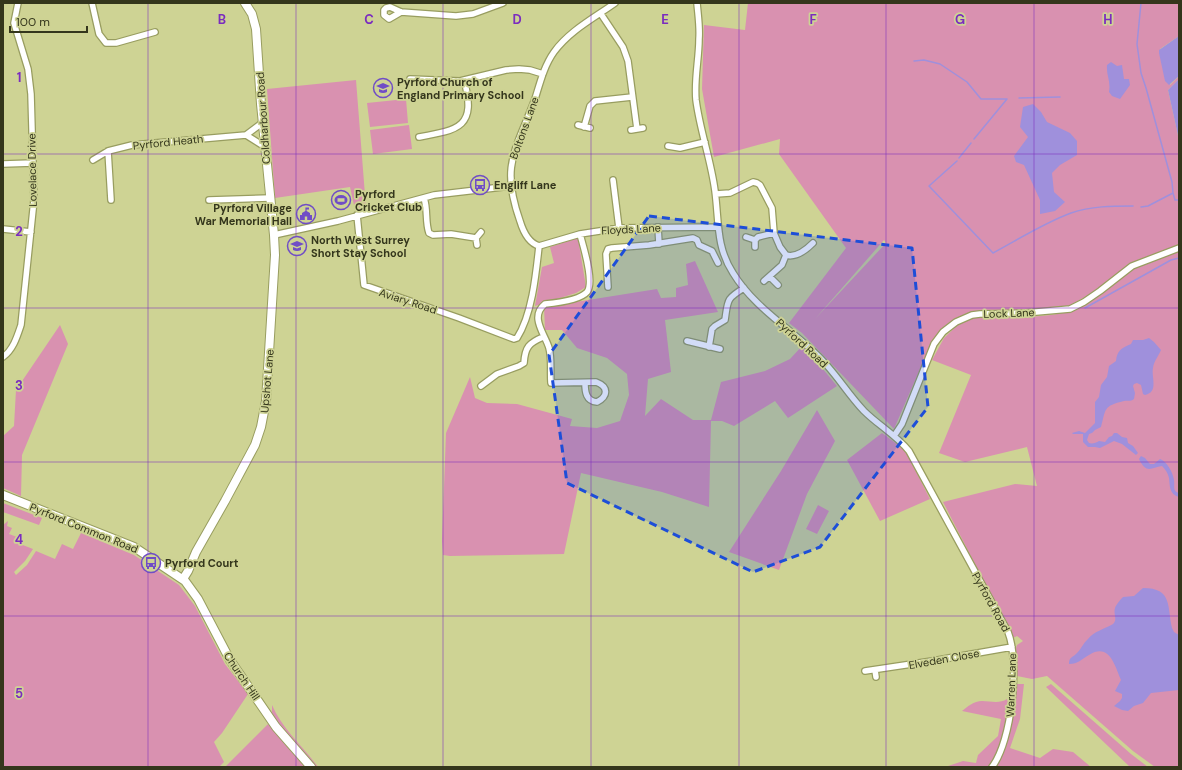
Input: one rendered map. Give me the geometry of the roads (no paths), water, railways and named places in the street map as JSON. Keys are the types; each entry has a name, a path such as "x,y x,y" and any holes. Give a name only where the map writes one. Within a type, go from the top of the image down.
{"main road":[{"name":"Coldharbour Road","path":"245,3 252,14 256,29 262,122 274,235"},
{"name":"Upshot Lane","path":"183,579 190,568 196,552 252,451 261,427 266,401 274,276 274,235"},
{"name":"Pyrford Common Road","path":"3,495 134,547 183,579"},
{"name":"Church Hill","path":"183,579 198,599 220,644 276,727 311,767"}],"street":[{"name":"Lovelace Drive","path":"3,357 15,342 21,325 34,200 31,94 28,69 14,23 18,3"},
{"path":"92,3 99,34 106,43 116,43 155,32"},
{"path":"401,12 465,16 482,12 503,3"},
{"name":"Boltons Lane","path":"539,246 530,241 522,227 511,186 510,169 513,154 550,58 563,40 601,14 607,5 615,3"},
{"name":"Pyrford Road","path":"697,3 699,40 695,88 696,99 711,164 716,194 717,227 719,240 725,259 732,272 744,288 778,321 815,352 862,409 906,447 912,455 1008,632 1012,647"},
{"path":"601,14 623,47 628,61 637,129"},
{"path":"414,78 464,80 519,69 530,70 543,74"},
{"path":"419,137 425,133 454,129 464,120 469,101 464,80"},
{"path":"584,127 590,106 595,101 632,97"},
{"path":"262,122 246,135 265,147"},
{"name":"Pyrford Heath","path":"93,160 108,151 132,145 246,135"},
{"path":"668,146 680,148 705,142"},
{"path":"108,151 111,200"},
{"path":"3,164 33,163"},
{"path":"613,180 619,228"},
{"path":"716,194 730,193 753,182 757,182 772,208 774,233 780,247 786,255"},
{"path":"274,235 424,198 458,192 511,186"},
{"path":"209,200 270,198"},
{"path":"424,198 429,233 433,235 452,234 476,238"},
{"name":"Aviary Road","path":"357,215 364,285 514,339 517,338 524,325 534,287 539,246"},
{"path":"658,227 660,244"},
{"name":"Floyds Lane","path":"539,246 580,234 619,228 717,227"},
{"path":"3,229 31,232"},
{"path":"477,245 476,238 481,232"},
{"path":"755,240 758,237 774,233"},
{"path":"580,234 590,279 590,287 587,293 579,297 545,304 540,308 538,318 543,337 549,347 551,384 585,383"},
{"path":"746,237 755,240"},
{"path":"608,287 606,254 608,249 660,244 694,238 697,240 699,245 712,251 718,263"},
{"path":"755,240 755,247"},
{"path":"786,255 795,255 812,247"},
{"name":"Lock Lane","path":"894,436 902,424 934,344 943,332 956,322 980,314 1026,313 1070,309 1084,302 1100,291 1132,266 1179,248"},
{"path":"764,282 782,266 786,255"},
{"path":"770,277 778,285"},
{"path":"709,347 712,329 725,320 725,311 729,299 744,288"},
{"path":"481,386 497,374 524,363 525,350 534,341 543,337"},
{"path":"687,341 720,349"},
{"name":"Elveden Close","path":"865,671 1012,647"},
{"name":"Warren Lane","path":"992,767 1000,750 1011,712 1013,685 1012,647"},
{"path":"875,670 876,677"}],"waterway":[{"path":"1141,3 1137,44 1141,73 1172,182 1173,193 1148,206 1141,207"},
{"path":"914,61 924,60 940,64 967,82 981,99 1007,99"},
{"path":"1019,98 1060,97"},
{"path":"974,139 1007,99"},
{"path":"959,158 971,143"},
{"path":"957,161 929,186 993,253 1041,226 1071,213 1110,206 1133,206"},
{"path":"1173,193 1175,200 1179,200"},
{"path":"1085,308 1171,260 1179,258"}],"place":[{"name":"Pyrford Church of England Primary School","path":"383,88"},
{"name":"Engliff Lane","path":"480,185"},
{"name":"Pyrford Cricket Club","path":"341,200"},
{"name":"Pyrford Village War Memorial Hall","path":"306,214"},
{"name":"North West Surrey Short Stay School","path":"297,246"},
{"name":"Pyrford Court","path":"151,563"}]}
